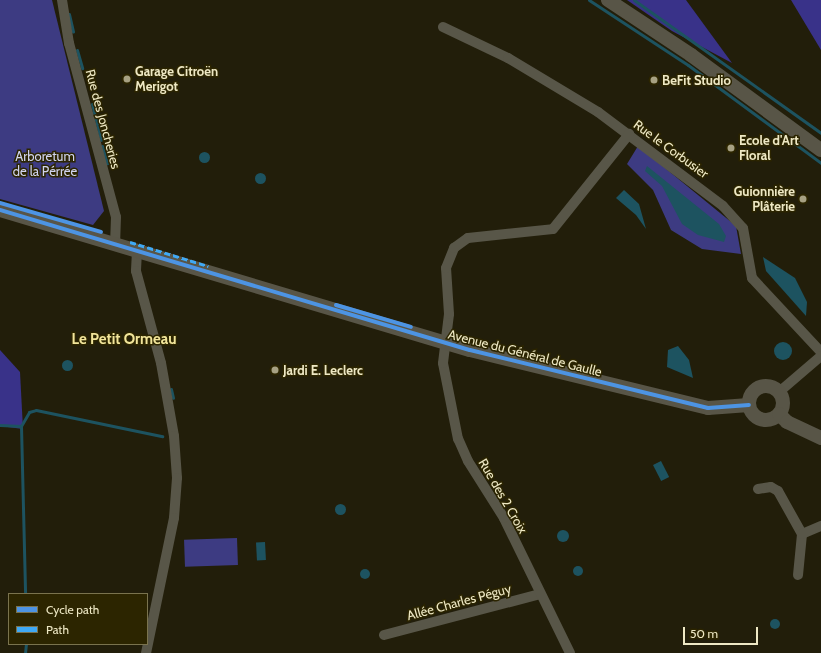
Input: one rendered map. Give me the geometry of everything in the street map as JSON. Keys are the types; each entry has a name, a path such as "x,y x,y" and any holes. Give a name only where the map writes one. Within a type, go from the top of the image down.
{"street":[{"name":"Rue des Joncheries","path":"62,0 69,42 116,217 115,244"},
{"path":"608,0 691,55 821,150"},
{"name":"Rue le Corbusier","path":"443,27 508,58 629,134 734,216 745,234 746,260 752,278 821,352"},
{"name":"Rue des 2 Croix","path":"570,653 504,518 468,461 458,439 444,363 449,314 446,268 454,248 468,238 553,228 629,134"},
{"name":"Avenue du Général de Gaulle","path":"0,210 445,343 708,408 749,405"},
{"path":"137,251 136,271 161,363 173,428 177,478 174,518 148,643"},
{"path":"779,392 821,356"},
{"path":"761,386 779,392 783,405 779,414 764,420 754,415 749,405 751,396 761,386"},
{"path":"779,414 787,422 821,438"},
{"path":"758,489 771,487 778,491 802,534 798,575"},
{"path":"802,534 821,526"},
{"name":"Allée Charles Péguy","path":"384,635 540,594"}],"green space":[{"name":"Arboretum de la Pérrée","path":"0,0 52,0 104,211 93,225 0,199"},
{"path":"638,146 736,226 741,254 702,249 671,230 653,190 627,164"},
{"path":"237,538 238,565 185,567 184,540"}],"shaded area":[{"path":"627,0 686,0 732,63 672,31"},
{"path":"791,0 821,0 821,50"},
{"path":"0,350 20,372 23,429 0,426"}],"water":[{"path":"204,151 208,153 210,157 208,161 204,163 200,161 198,157 200,153"},
{"path":"647,166 719,224 726,236 724,242 698,235 682,224 662,186 645,171"},
{"path":"260,172 264,174 266,178 264,182 260,184 256,182 254,178 256,174"},
{"path":"624,190 639,204 646,229 636,215 616,198"},
{"path":"763,257 795,278 807,302 806,316 766,271"},
{"path":"783,342 789,345 792,351 789,357 783,360 777,357 774,351 777,345"},
{"path":"678,346 689,360 693,378 667,367 668,350"},
{"path":"65,360 69,360 71,361 71,369 65,370 62,367 62,363"},
{"path":"661,461 669,477 661,481 653,465"},
{"path":"338,504 342,504 344,505 344,513 338,514 335,511 335,507"},
{"path":"561,530 565,530 569,536 565,542 561,542 557,538 557,534"},
{"path":"256,542 265,542 266,560 257,560"},
{"path":"576,566 580,566 582,567 582,575 576,576 573,573 573,569"},
{"path":"365,569 370,574 365,579 360,574"},
{"path":"773,619 777,619 779,620 779,628 773,629 770,626 770,622"}],"waterway":[{"path":"589,0 688,65 821,163"},
{"path":"634,0 821,133"},
{"path":"69,14 73,32"},
{"path":"77,50 82,68"},
{"path":"92,104 101,140"},
{"path":"102,146 107,163"},
{"path":"171,389 173,398"},
{"path":"21,426 29,412 36,410 162,436"},
{"path":"0,425 21,426 25,593"},
{"path":"25,653 26,645"}],"marked path":[{"path":"130,242 208,266"}],"cycle path":[{"path":"0,203 101,232"},
{"path":"0,210 470,350 708,408 749,405"},
{"path":"336,305 411,327"}],"place":[{"name":"Garage Citroën Merigot","path":"127,79"},
{"name":"BeFit Studio","path":"654,80"},
{"name":"Ecole d'Art Floral","path":"731,148"},
{"name":"Guionnière Plâterie","path":"803,199"},
{"name":"Jardi E. Leclerc","path":"275,370"}],"district":[{"name":"Le Petit Ormeau","path":"124,340"}]}
